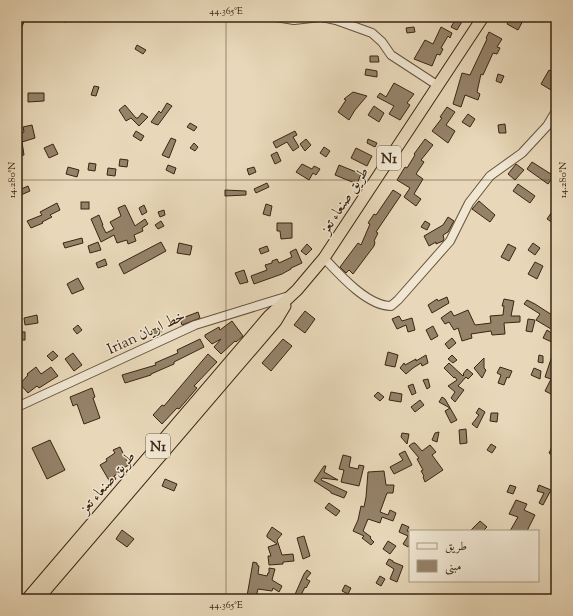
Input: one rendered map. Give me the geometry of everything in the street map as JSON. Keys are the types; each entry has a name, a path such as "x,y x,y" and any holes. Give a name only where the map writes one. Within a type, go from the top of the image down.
{"highway":[{"name":"طريق صنعاء تعز","path":"27,599 269,316 297,290 324,258 483,17"},
{"name":"طريق صنعاء تعز","path":"38,599 276,320 291,295"}],"street":[{"path":"276,17 294,20 321,17 336,20 372,33 391,55 438,86"},
{"path":"324,258 351,286 382,306 391,306 450,241 469,203 490,176 522,153 547,126 556,111"},
{"name":"Irian خط اريان","path":"17,407 195,324 291,295"}],"building":[{"path":"61,17 68,18 66,22 60,21"},
{"path":"457,17 463,20 457,30 451,27"},
{"path":"511,17 525,17 518,30 507,24"},
{"path":"17,19 24,22 21,29 17,28"},
{"path":"414,27 415,32 407,33 406,28"},
{"path":"441,27 452,33 450,38 448,36 441,48 443,49 440,55 437,54 432,66 414,59 425,40 433,44"},
{"path":"489,32 502,39 497,47 500,48 497,54 493,53 483,75 481,74 477,92 480,94 478,100 465,95 461,107 453,104 462,73 470,75"},
{"path":"137,45 146,50 143,54 135,49"},
{"path":"370,56 378,56 379,62 370,62"},
{"path":"366,69 377,71 377,77 365,75"},
{"path":"549,70 556,74 556,93 541,84"},
{"path":"498,74 504,76 501,83 496,81"},
{"path":"394,83 414,94 407,103 410,105 400,120 389,114 394,106 377,97 380,93 386,97"},
{"path":"94,86 99,87 96,96 91,95"},
{"path":"353,92 367,96 349,120 338,112 346,100 344,99"},
{"path":"28,93 44,93 44,101 28,102"},
{"path":"167,103 172,106 158,125 151,122 159,111 161,113"},
{"path":"125,105 136,118 138,118 142,113 148,117 139,126 131,118 126,121 119,110"},
{"path":"374,106 384,113 379,122 368,115"},
{"path":"447,107 455,112 446,125 455,131 448,143 432,131 442,118 440,117"},
{"path":"468,114 475,119 470,127 462,122"},
{"path":"190,123 197,127 194,131 187,127"},
{"path":"505,124 506,133 499,133 498,125"},
{"path":"32,125 35,138 22,142 24,155 17,156 17,135 24,132 23,127"},
{"path":"136,131 144,136 141,141 133,136"},
{"path":"295,131 297,135 293,137 299,147 293,151 287,142 276,148 273,142"},
{"path":"171,138 176,140 169,158 162,155"},
{"path":"306,139 311,145 305,151 300,144"},
{"path":"368,139 377,143 375,147 367,143"},
{"path":"425,139 433,145 421,160 424,162 416,174 423,179 414,194 421,199 416,206 404,197 410,188 397,180 405,167 407,168 415,155 414,154"},
{"path":"194,143 198,147 195,151 190,148"},
{"path":"53,144 58,154 49,158 44,148"},
{"path":"324,147 330,151 326,157 320,153"},
{"path":"356,148 372,156 367,166 351,158"},
{"path":"277,152 281,161 275,164 271,155"},
{"path":"120,159 128,160 127,167 119,166"},
{"path":"532,162 554,176 548,184 527,169"},
{"path":"89,163 96,164 95,171 88,170"},
{"path":"302,164 312,169 314,166 320,169 316,175 313,173 309,180 296,172"},
{"path":"516,164 524,170 515,180 508,174"},
{"path":"168,165 176,168 174,174 166,170"},
{"path":"339,165 361,174 357,184 335,175"},
{"path":"68,167 79,170 77,177 66,174"},
{"path":"254,167 256,172 249,175 247,169"},
{"path":"108,168 116,169 115,176 107,175"},
{"path":"267,183 269,187 256,193 254,189"},
{"path":"518,184 535,196 530,203 513,191"},
{"path":"28,186 30,191 21,195 19,190"},
{"path":"225,190 246,191 246,195 225,196"},
{"path":"393,190 401,195 376,232 378,233 374,241 374,246 353,274 349,270 346,273 340,267 358,243 361,245 370,224 368,223 374,214 376,215"},
{"path":"479,201 495,215 490,222 472,209"},
{"path":"81,202 89,202 89,209 81,209"},
{"path":"57,203 60,210 50,215 52,217 42,222 43,223 31,228 27,221 42,215 40,212"},
{"path":"266,204 272,206 270,216 263,214"},
{"path":"125,205 135,226 145,219 148,224 142,228 143,231 134,235 136,241 128,244 127,240 117,243 114,235 101,242 91,219 99,215 106,233 114,229 110,222 121,216 118,208"},
{"path":"144,205 147,212 142,215 139,208"},
{"path":"556,206 556,225 547,219"},
{"path":"164,210 165,215 160,217 158,212"},
{"path":"448,217 454,221 448,232 443,235 443,241 436,244 436,242 429,246 424,236 443,225"},
{"path":"161,221 164,226 158,229 155,225"},
{"path":"425,221 430,224 427,230 421,227"},
{"path":"277,223 292,223 292,238 281,239 280,231 277,231"},
{"path":"82,238 83,243 65,248 63,243"},
{"path":"98,242 101,250 90,253 88,246"},
{"path":"161,242 166,251 124,274 119,264"},
{"path":"179,243 192,246 190,255 177,253"},
{"path":"533,243 540,248 535,255 528,250"},
{"path":"307,244 312,249 306,255 301,251"},
{"path":"508,244 516,248 509,261 501,257"},
{"path":"267,246 269,251 261,254 259,249"},
{"path":"296,249 302,263 282,274 254,284 251,276 267,270 265,265 272,263 272,261 277,259 279,263 292,257 290,252"},
{"path":"105,259 107,265 98,268 96,263"},
{"path":"535,262 543,266 537,279 528,274"},
{"path":"244,270 248,282 240,284 235,273"},
{"path":"78,278 84,289 72,294 67,284"},
{"path":"447,297 449,303 432,313 428,305 437,299 438,301"},
{"path":"504,299 514,301 511,316 520,316 520,322 504,323 505,334 492,335 491,331 471,334 472,338 462,341 458,328 454,330 449,322 445,324 441,318 451,311 454,316 468,310 475,325 491,323 490,316 503,315 504,306 502,306"},
{"path":"527,300 556,316 556,323 551,329 536,320 540,314 524,304"},
{"path":"305,311 315,319 305,333 294,325"},
{"path":"198,312 200,318 182,325 180,319"},
{"path":"37,315 38,323 25,325 24,318"},
{"path":"399,316 402,321 412,318 415,330 408,332 406,325 397,329 392,319"},
{"path":"528,319 535,320 532,332 526,331"},
{"path":"232,321 243,336 221,354 214,347 221,339 212,344 205,337 205,335 219,327 220,330"},
{"path":"78,325 82,330 77,334 73,329"},
{"path":"433,326 438,336 431,340 426,330"},
{"path":"160,327 162,332 154,335 152,330"},
{"path":"547,330 556,336 556,344 543,338"},
{"path":"17,332 25,332 25,340 17,340"},
{"path":"452,338 456,343 449,349 445,344"},
{"path":"200,339 204,347 151,375 125,383 122,375 156,365 155,363 178,353 177,350"},
{"path":"283,339 292,346 271,371 262,363"},
{"path":"53,351 58,356 52,361 47,356"},
{"path":"388,352 398,355 395,367 385,365"},
{"path":"73,353 82,365 74,371 65,359"},
{"path":"208,354 217,362 194,386 197,388 179,409 177,408 162,424 153,415 162,405 164,406"},
{"path":"426,355 428,363 422,366 421,363 406,374 400,368 404,363 405,365 416,359 416,361"},
{"path":"452,355 457,360 453,363 448,359"},
{"path":"539,355 543,356 543,363 538,362"},
{"path":"552,356 556,358 553,373 556,375 556,384 551,394 545,391 551,379 545,377"},
{"path":"484,358 484,368 486,370 482,378 474,368"},
{"path":"449,363 463,376 467,369 473,374 468,379 466,377 458,386 464,390 455,402 451,398 455,392 448,386 457,380 444,368"},
{"path":"36,367 41,374 51,367 58,376 39,388 37,386 28,393 20,384 28,375 27,374"},
{"path":"500,367 512,371 509,378 507,377 504,385 498,383 501,375 497,373"},
{"path":"534,368 541,371 540,379 531,375"},
{"path":"428,379 430,387 427,389 423,380"},
{"path":"413,384 416,393 412,395 408,386"},
{"path":"92,388 95,397 93,398 100,418 84,424 77,404 73,406 70,397"},
{"path":"378,392 384,397 380,401 374,396"},
{"path":"391,392 402,394 401,402 389,400"},
{"path":"442,397 445,399 457,420 451,423 445,411 450,408 439,402"},
{"path":"420,400 424,405 415,412 411,407"},
{"path":"479,408 485,412 477,428 472,424 479,415 476,413"},
{"path":"491,413 498,413 497,422 490,421"},
{"path":"466,429 467,443 460,444 459,430"},
{"path":"439,432 437,442 432,440 435,433"},
{"path":"402,433 409,434 407,444 401,437"},
{"path":"556,439 556,450 553,456 549,453"},
{"path":"50,440 65,470 47,479 32,448"},
{"path":"415,443 422,451 430,445 436,452 432,455 443,470 425,482 421,471 423,470 417,459 419,458 409,446"},
{"path":"491,444 496,447 492,453 487,450"},
{"path":"120,447 129,465 121,469 122,471 114,476 116,479 110,482 100,465 107,461 106,459 115,453 113,450"},
{"path":"405,451 412,465 394,474 390,467 403,460 399,454"},
{"path":"343,455 351,457 349,467 358,469 359,465 364,466 359,486 341,482 344,470 339,469"},
{"path":"324,466 326,466 324,472 338,480 322,478 321,480 347,492 344,498 331,493 314,481"},
{"path":"384,471 386,485 394,485 393,493 387,493 380,512 388,515 390,510 396,513 393,521 382,517 380,523 368,519 363,531 371,537 370,538 374,542 371,545 362,538 364,536 353,531 358,520 361,506 364,507 368,472"},
{"path":"165,479 177,484 174,491 162,486"},
{"path":"510,485 516,487 513,494 507,492"},
{"path":"539,485 551,490 543,505 539,503 544,493 537,491"},
{"path":"516,500 527,504 524,510 535,515 528,530 511,530 518,517 509,514"},
{"path":"329,503 340,511 336,516 325,508"},
{"path":"480,521 487,527 484,530 471,530"},
{"path":"402,524 409,527 407,531 409,532 408,547 403,544 408,536 399,532"},
{"path":"272,527 282,534 277,540 282,555 293,554 294,561 283,562 283,564 269,565 268,556 271,556 268,547 277,544 267,537"},
{"path":"122,530 134,539 127,547 116,539"},
{"path":"304,536 310,556 303,559 297,538"},
{"path":"388,541 396,546 390,554 383,549"},
{"path":"389,559 403,566 397,582 390,579 394,569 386,564"},
{"path":"253,562 257,563 259,566 258,574 267,576 269,573 269,568 275,569 272,580 282,586 279,592 273,588 272,591 258,589 256,597 247,596"},
{"path":"307,570 311,573 306,579 310,581 299,599 293,599 304,574"},
{"path":"380,576 385,579 381,586 376,583"},
{"path":"345,585 351,588 348,594 342,591"}]}
